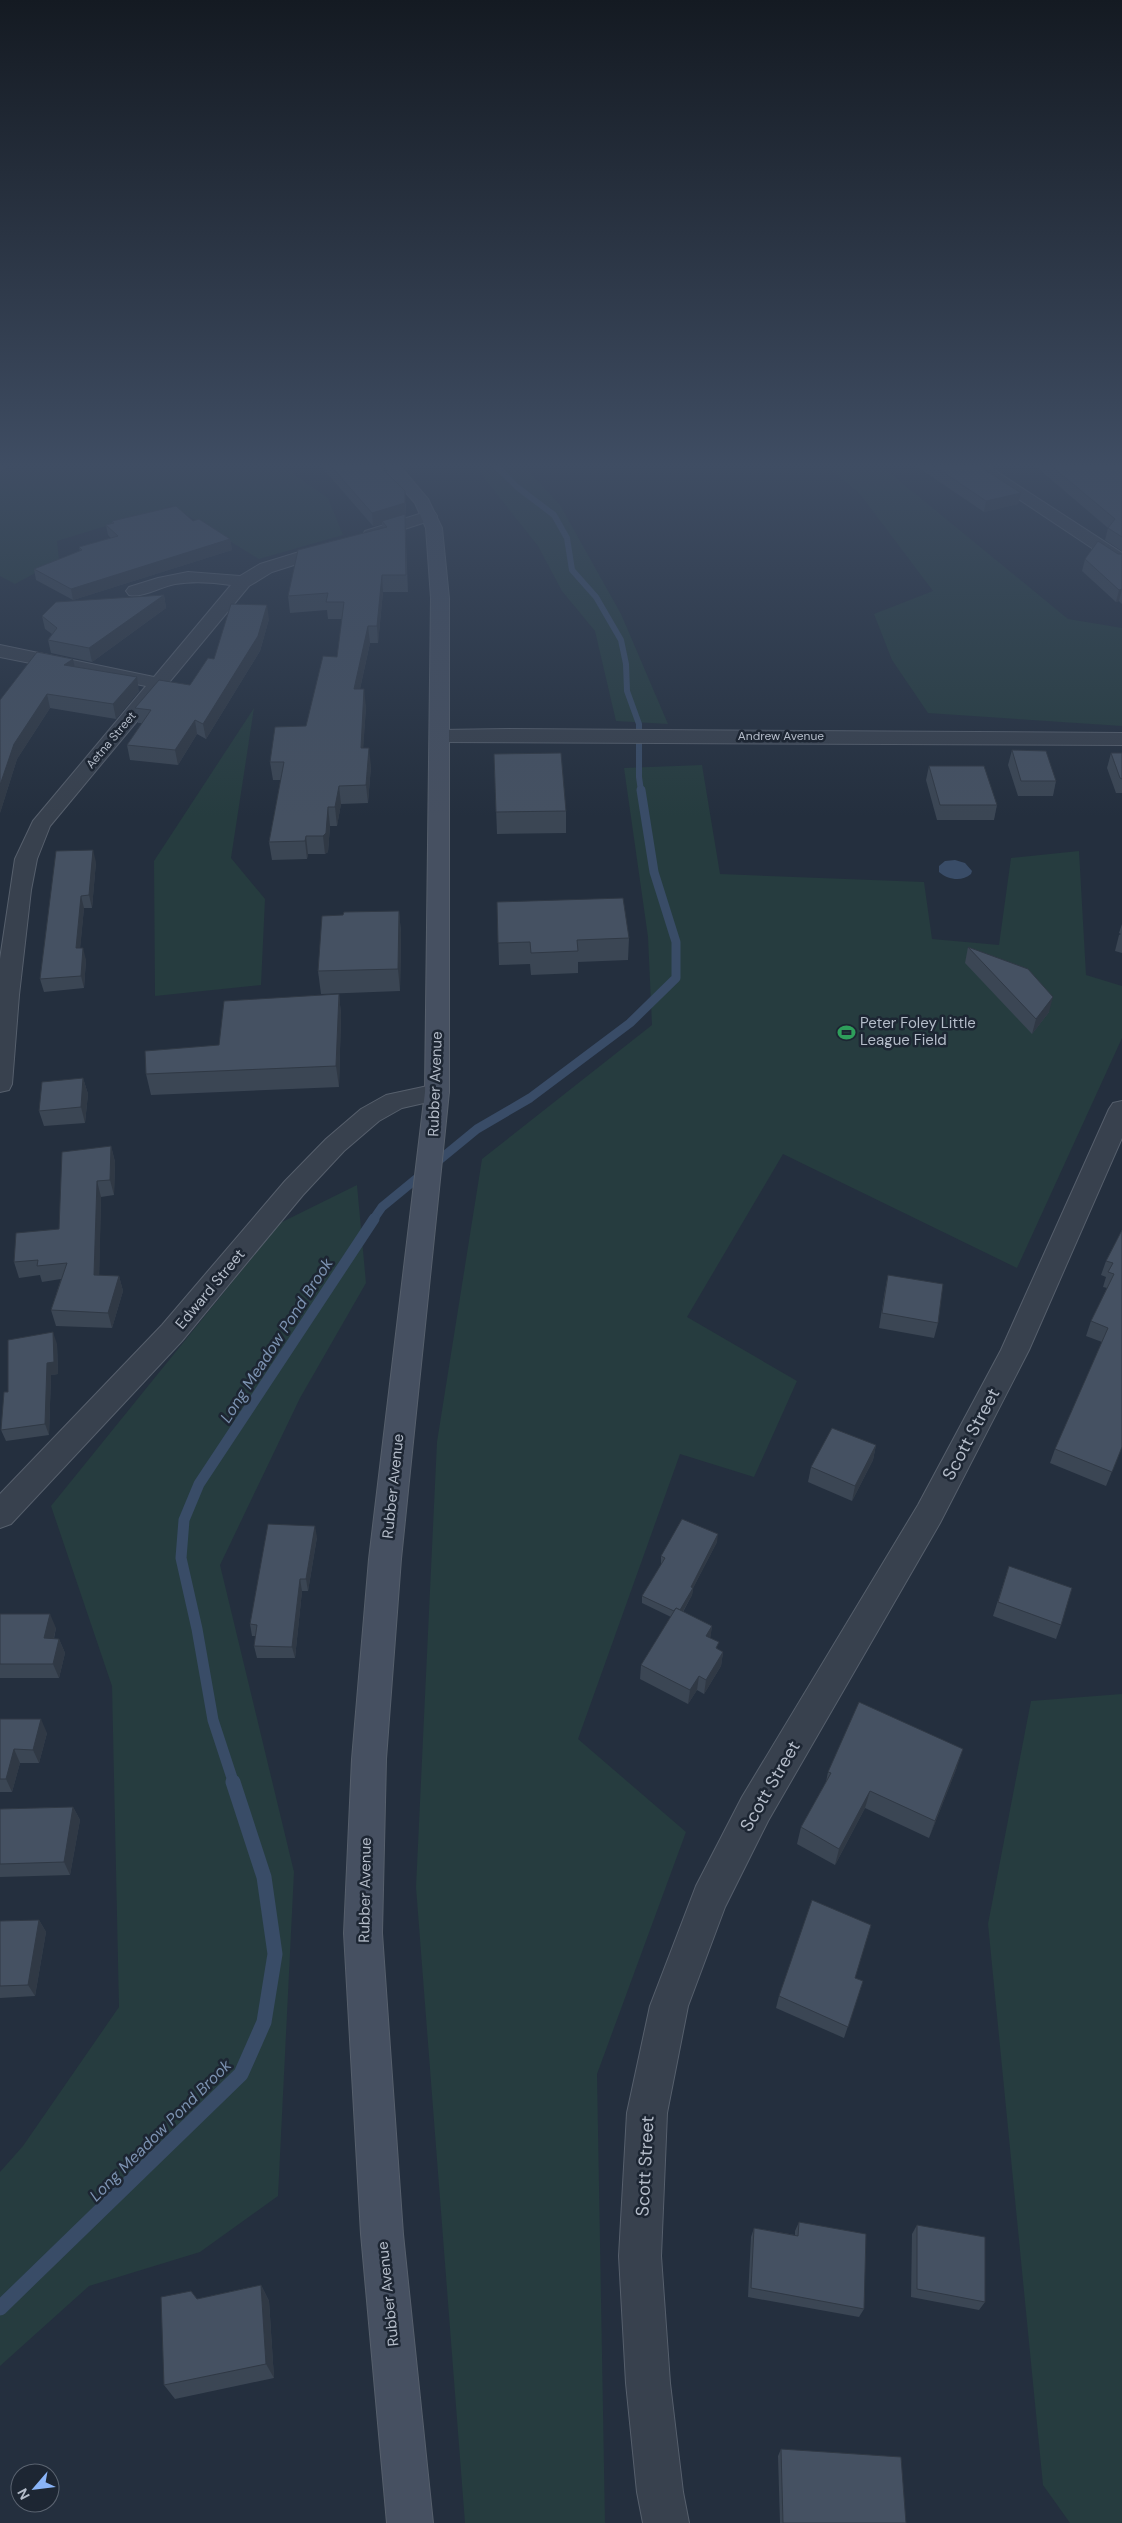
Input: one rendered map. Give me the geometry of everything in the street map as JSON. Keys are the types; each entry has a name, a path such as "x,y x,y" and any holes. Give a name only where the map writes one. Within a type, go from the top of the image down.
{"street":[{"path":"135,591 161,582"},
{"name":"Aetna Street","path":"0,1084 7,995 26,859 40,825 243,582"},
{"name":"Rubber Avenue","path":"410,2523 382,2234 363,1934 369,1759 385,1559 436,1105 440,736 439,582"},
{"path":"0,652 159,682"},
{"name":"Andrew Avenue","path":"440,736 609,735 1122,739"},
{"name":"Edward Street","path":"0,1515 172,1333 294,1188 335,1145 370,1115 395,1101 436,1105"},
{"name":"Scott Street","path":"666,2523 660,2492 648,2383 640,2256 646,2113 669,2006 709,1899 755,1809 929,1514 1015,1350 1122,1109"}],"green space":[{"path":"557,582 603,582 621,614 668,724 616,721 595,631 562,591"},
{"path":"926,582 1023,582 1068,619 1122,628 1122,726 928,713 892,660 874,614 933,591"},
{"path":"254,708 231,858 265,899 261,985 155,996 154,861"},
{"path":"702,765 720,874 924,882 932,939 999,945 1011,858 1079,851 1086,975 1122,986 1122,1038 1017,1268 783,1154 687,1317 797,1381 754,1477 680,1454 578,1739 686,1832 597,2074 605,2523 465,2523 416,1887 437,1442 482,1159 652,1025 648,937 624,768"},
{"path":"357,1185 366,1283 300,1398 220,1565 294,1872 278,2196 200,2252 89,2286 0,2366 0,2172 23,2146 119,2007 112,1686 51,1506 280,1223"},
{"path":"1122,1694 1122,2523 1070,2523 1043,2485 988,1924 1031,1701"}],"water":[{"path":"955,860 965,863 972,871 971,874 967,877 955,879 939,872 939,866 945,861"}],"building":[{"path":"58,582 94,582 71,589"},
{"path":"291,582 381,582 377,626 368,626 354,689 364,689 361,748 369,748 366,785 339,786 335,807 328,807 326,833 323,836 306,836 305,841 269,842 284,762 270,762 275,727 306,726 323,656 337,657 344,602 326,602 328,593 288,596"},
{"path":"1110,582 1122,582 1122,589 1119,590"},
{"path":"164,595 89,648 48,640 57,628 42,616 56,602"},
{"path":"231,604 267,605 258,636 203,724 195,720 175,750 127,745 151,710 135,708 159,680 190,685 208,658 214,659"},
{"path":"37,652 73,659 64,665 137,677 113,704 47,694 14,744 0,785 0,700"},
{"path":"1012,750 1046,751 1056,781 1021,781"},
{"path":"561,753 566,811 496,812 494,754"},
{"path":"1111,753 1122,753 1122,779 1120,778"},
{"path":"929,766 984,766 997,805 940,805"},
{"path":"93,850 89,895 81,896 76,948 83,948 81,976 40,979 56,851"},
{"path":"623,898 629,938 577,940 578,951 531,953 530,942 498,943 497,902"},
{"path":"399,911 398,969 318,971 322,916 343,915 344,912"},
{"path":"968,947 1028,969 1053,997 1036,1019"},
{"path":"339,994 336,1066 146,1074 145,1051 219,1045 224,1001"},
{"path":"83,1078 81,1107 39,1111 42,1082"},
{"path":"111,1146 110,1180 97,1181 94,1275 119,1276 108,1313 51,1310 67,1263 37,1266 38,1260 14,1262 16,1233 59,1229 62,1152"},
{"path":"1122,1230 1122,1447 1112,1472 1055,1449 1108,1328 1091,1321 1114,1274 1108,1272 1113,1263 1106,1261"},
{"path":"888,1275 943,1284 938,1323 882,1313"},
{"path":"53,1332 54,1362 47,1363 45,1424 1,1430 4,1392 8,1392 8,1340"},
{"path":"832,1428 876,1445 855,1486 811,1467"},
{"path":"682,1519 718,1534 691,1587 693,1588 680,1610 676,1608 674,1611 642,1596 665,1558 661,1556"},
{"path":"268,1524 315,1526 306,1579 300,1579 292,1647 254,1646 257,1625 250,1624"},
{"path":"1009,1566 1072,1588 1061,1625 998,1602"},
{"path":"676,1608 712,1626 706,1636 719,1642 716,1648 723,1652 706,1680 699,1676 690,1690 641,1665"},
{"path":"0,1614 50,1614 44,1638 59,1639 53,1664 0,1664"},
{"path":"859,1702 963,1749 935,1821 870,1791 839,1849 801,1827 831,1773 828,1772"},
{"path":"0,1719 41,1719 33,1750 14,1749 6,1779 0,1779"},
{"path":"73,1807 64,1862 0,1864 0,1809"},
{"path":"812,1900 871,1925 855,1978 863,1981 848,2027 779,1996"},
{"path":"39,1920 28,1985 0,1986 0,1921"},
{"path":"799,2222 866,2234 864,2309 751,2288 754,2228 798,2236"},
{"path":"917,2225 985,2237 985,2302 917,2289"},
{"path":"261,2285 266,2364 164,2385 161,2297 191,2291 197,2299"},
{"path":"781,2449 901,2457 906,2523 783,2523"}],"waterway":[{"name":"Long Meadow Pond Brook","path":"582,582 596,597 621,640 626,664 627,691 639,724 639,777 641,791"},
{"name":"Long Meadow Pond Brook","path":"373,1220 382,1207 477,1129 530,1098 630,1023 676,978 676,942 654,872 641,790"},
{"name":"Long Meadow Pond Brook","path":"234,1784 213,1720 197,1629 181,1558 184,1520 199,1484 374,1219"},
{"name":"Long Meadow Pond Brook","path":"0,2308 241,2074 264,2022 275,1954 264,1877 233,1782"}],"place":[{"name":"Peter Foley Little League Field","path":"846,1032"}]}
